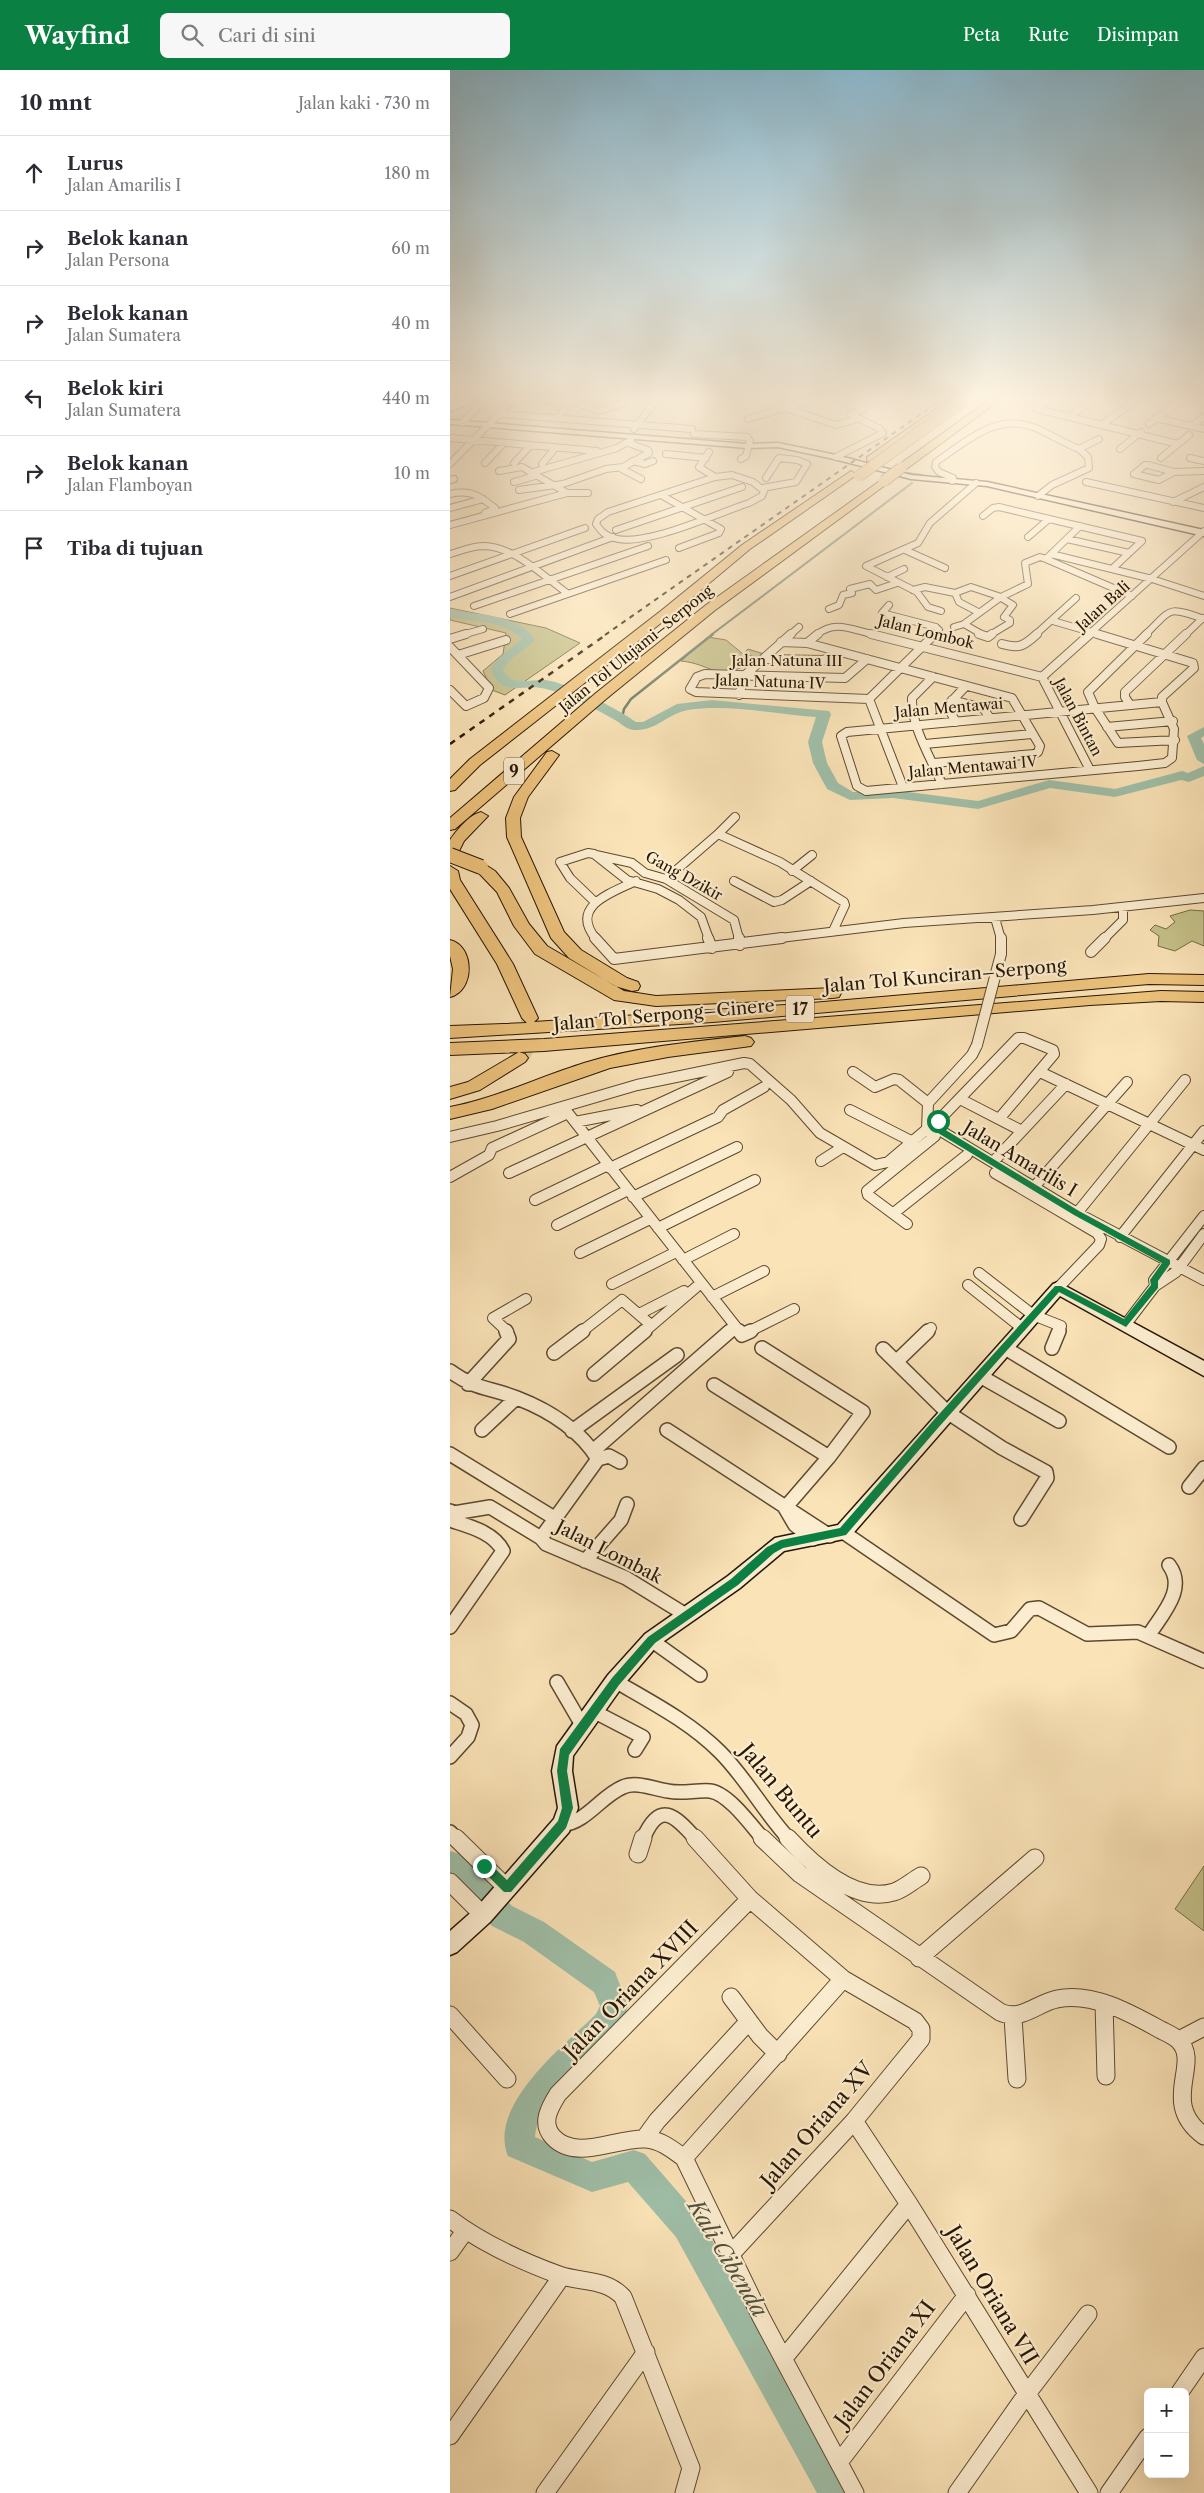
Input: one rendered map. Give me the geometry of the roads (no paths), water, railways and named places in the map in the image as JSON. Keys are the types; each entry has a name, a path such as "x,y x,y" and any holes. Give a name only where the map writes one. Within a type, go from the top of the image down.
{"highway":[{"path":"450,768 484,738 543,702 579,683 689,586 797,513"},
{"path":"657,635 729,569 804,513"},
{"name":"Jalan Tol Ulujami–Serpong","path":"622,663 657,635 830,513"},
{"name":"Jalan Tol Ulujami–Serpong","path":"450,826 583,720 601,696 710,608 834,513"},
{"path":"708,1000 644,990 621,982 575,954 558,934 514,838 512,827 521,797 552,755 583,720 619,696 710,608"},
{"name":"Jalan Tol Ulujami–Serpong","path":"450,808 564,711 579,683"},
{"path":"450,788 475,762 543,702"},
{"path":"552,755 464,831 452,847 450,856 481,867 490,874 504,891 522,926 541,950 620,996 639,1000 708,1000 1060,979 1150,979"},
{"path":"450,871 452,880 521,991 530,1018"},
{"path":"450,945 459,956 462,965 461,976 450,992"},
{"name":"Jalan Tol Kunciran–Serpong","path":"450,1032 547,1028 750,1013 1150,979 1204,980"},
{"name":"17","path":"1090,1000 1160,996 1204,997"},
{"path":"450,1113 491,1103 590,1068 635,1056 1090,1000"},
{"name":"Jalan Tol Serpong–Cinere","path":"450,1049 564,1043 1090,1000"},
{"path":"450,1093 474,1086 519,1058"}],"street":[{"path":"452,523 482,513"},
{"path":"452,523 490,513"},
{"path":"606,513 598,519 596,524 598,529 613,537 639,539 653,536 718,513"},
{"path":"616,530 665,513"},
{"path":"679,548 721,531 721,529 694,513"},
{"path":"942,513 926,528 918,543 866,566 913,590 928,607 939,615 958,601"},
{"path":"983,516 988,513"},
{"path":"1023,513 1141,540 1142,542 1112,569"},
{"path":"1117,513 1204,532"},
{"path":"1028,537 1049,519"},
{"path":"1049,556 1080,526"},
{"path":"450,576 585,528"},
{"name":"Jalan Bali","path":"1042,678 1204,532"},
{"path":"452,601 528,567 613,537"},
{"path":"1067,539 1129,553"},
{"path":"450,554 484,546 510,554 567,593"},
{"path":"474,606 648,546"},
{"path":"905,550 945,568"},
{"path":"1049,556 1132,596"},
{"path":"954,628 964,624 1001,597 1028,584 1025,563 1040,557 1049,556 1112,569 1152,579 1204,596"},
{"path":"510,614 666,560"},
{"path":"881,560 887,565"},
{"path":"887,577 904,569"},
{"path":"829,609 838,605 843,595 852,594 850,589 870,584 876,590 897,583"},
{"path":"913,590 925,587 955,593 966,588 972,588 1001,597 1013,605 1004,617 1010,620 1010,623 988,637 978,634 964,624"},
{"path":"955,593 958,601 978,612"},
{"path":"1002,644 1021,648 1053,621 1076,598"},
{"path":"889,605 882,612 939,628 869,699 903,787"},
{"path":"1053,621 1093,632 1135,645 1166,654 1193,663 1194,668 1162,697 1162,702 1173,721 1175,740 1121,744 1117,742 1095,708 1088,692 1089,690 1135,645 1171,610 1204,618"},
{"path":"1130,705 1125,697 1125,692 1204,618"},
{"name":"Jalan Lombok","path":"807,643 825,628 834,626 1042,678"},
{"path":"739,695 746,675 799,627"},
{"path":"450,639 483,629"},
{"path":"453,650 506,640"},
{"path":"781,642 807,643 1012,698 1040,749 1034,754 934,763"},
{"path":"450,690 466,706 484,698 490,688 453,650"},
{"path":"764,659 824,660 837,652"},
{"name":"Jalan Natuna III","path":"700,675 845,678 867,659"},
{"name":"Jalan Natuna IV","path":"700,675 690,687 691,691 739,695 869,699"},
{"path":"934,677 911,700 917,725 942,784"},
{"name":"Jalan Bintan","path":"1042,678 1090,770"},
{"path":"956,722 947,706 966,686"},
{"path":"952,700 984,709 990,718"},
{"name":"Jalan Mentawai","path":"860,789 844,744 843,733 1162,702"},
{"path":"1107,726 1173,721"},
{"path":"925,744 1032,734"},
{"name":"Jalan Mentawai IV","path":"860,789 866,791 1165,763 1172,758 1175,740"},
{"path":"666,879 735,817"},
{"path":"718,834 780,862 844,902 845,905 835,923 833,931"},
{"path":"595,902 570,878 559,863 588,853 594,854 627,880 636,881 679,900 701,917 712,948"},
{"name":"Gang Dzikir","path":"594,854 638,863 645,873 666,879 734,920 739,934 740,945"},
{"path":"792,871 812,856"},
{"path":"636,881 595,902 586,916 586,925 614,959 740,945 833,931 1123,907 1204,898"},
{"path":"734,881 774,902 782,900 811,881"},
{"path":"1091,952 1124,920 1123,907"},
{"path":"928,1103 972,1055 977,1045 1001,954 1002,943 995,918"},
{"name":"Jalan Amarilis I","path":"1040,1072 1055,1052 1024,1038 1018,1038 938,1121 937,1126 941,1131 1077,1213 1178,1268 1204,1280"},
{"path":"450,1137 499,1126 576,1101 684,1073 744,1063 750,1064 791,1100 820,1134 875,1165 882,1165 912,1142 931,1133"},
{"path":"509,1174 728,1072"},
{"path":"853,1072 875,1087 894,1079 898,1080 928,1103 931,1133"},
{"path":"999,1119 1040,1072 1204,1150"},
{"path":"1077,1213 1185,1080"},
{"path":"1034,1187 1127,1082"},
{"path":"993,1162 1066,1084"},
{"path":"535,1200 718,1117 723,1110 764,1087"},
{"path":"960,1099 1022,1131"},
{"path":"574,1122 657,1106"},
{"path":"850,1110 912,1142"},
{"path":"450,1177 489,1155 492,1148 568,1113 742,1335 794,1308"},
{"path":"1120,1237 1204,1132"},
{"path":"450,1945 486,1912 562,1825 568,1808 562,1771 564,1753 615,1681 651,1640 734,1582 771,1550 781,1544 829,1535 947,1412 1033,1315 1099,1245 1101,1239 1097,1233 931,1133"},
{"path":"907,1224 895,1212 890,1211 868,1195 867,1191 931,1133"},
{"path":"450,1145 482,1136 492,1148"},
{"path":"558,1225 737,1147"},
{"path":"821,1160 843,1147"},
{"path":"895,1212 967,1155"},
{"path":"658,1228 755,1180"},
{"path":"1155,1286 1154,1280 1204,1216"},
{"path":"580,1252 650,1219"},
{"path":"612,1284 734,1234"},
{"path":"1126,1324 1155,1286 1162,1284 1178,1268 1204,1234"},
{"path":"712,1297 764,1271"},
{"path":"979,1273 1033,1315 1062,1326 1052,1348"},
{"path":"639,1314 701,1283"},
{"path":"594,1374 701,1283"},
{"path":"968,1285 1022,1328"},
{"path":"1058,1288 1126,1324 1204,1369"},
{"path":"468,1384 509,1339 508,1332 493,1318 526,1300"},
{"path":"554,1353 622,1300 651,1325"},
{"path":"450,1512 490,1507 541,1538 556,1519 596,1455 735,1326"},
{"path":"896,1362 931,1328"},
{"path":"762,1348 862,1409 862,1415 786,1508"},
{"path":"1005,1348 1169,1447"},
{"path":"883,1349 947,1412 1002,1448 1046,1472 1047,1478 1020,1519"},
{"path":"572,1431 677,1355"},
{"path":"450,1371 468,1384 516,1398 537,1408 572,1431 596,1455 609,1456 620,1462"},
{"path":"980,1376 1059,1421"},
{"path":"714,1384 829,1457"},
{"path":"482,1430 516,1398"},
{"path":"667,1430 786,1508 794,1525 829,1535 994,1634 1006,1635 1012,1631 1034,1607 1087,1634 1129,1631 1149,1636 1204,1661"},
{"path":"450,1454 556,1519"},
{"path":"1189,1487 1204,1468"},
{"path":"585,1560 621,1520 627,1504"},
{"path":"450,1520 473,1528 498,1542 503,1551 450,1627"},
{"name":"Jalan Lombak","path":"541,1538 546,1544 626,1578 686,1615"},
{"path":"1149,1636 1177,1588 1177,1577 1169,1565"},
{"path":"651,1640 700,1675"},
{"name":"Jalan Buntu","path":"615,1681 685,1721 712,1744 733,1765 784,1832 805,1853 851,1888 885,1894 894,1893 921,1876"},
{"path":"557,1682 587,1718 643,1737 634,1750"},
{"path":"450,1703 466,1714 472,1725 468,1737 450,1757"},
{"path":"562,1825 578,1820 622,1787 633,1784 671,1792 712,1791 726,1799 770,1847 800,1874 979,2000 1008,2015 1063,1998 1104,2003 1179,2040 1184,2047 1186,2059 1182,2104 1184,2118 1193,2130 1204,2136"},
{"path":"638,1854 643,1834 659,1815 668,1813 676,1817 750,1899 843,1979 684,2158"},
{"path":"450,1832 506,1890"},
{"path":"919,1958 1035,1858"},
{"path":"450,1882 486,1912"},
{"name":"Jalan Oriana XVIII","path":"644,2139 585,2148 568,2146 553,2138 546,2128 547,2114 558,2094 750,1899"},
{"name":"Jalan Oriana XV","path":"731,2254 854,2121 921,2039 920,2027 914,2022 843,1979"},
{"path":"730,1997 778,2054"},
{"path":"1104,2003 1106,2076"},
{"path":"450,2015 507,2079"},
{"path":"1008,2015 1017,2078"},
{"path":"749,2021 657,2120 644,2139 668,2146 684,2158 784,2358 840,2461 855,2493"},
{"path":"1179,2040 1204,2027"},
{"name":"Jalan Oriana VII","path":"854,2121 909,2204 1026,2395 1090,2493"},
{"path":"784,2358 909,2204"},
{"path":"450,2219 465,2231 562,2276 608,2284 615,2288 623,2297 690,2468 686,2487"},
{"path":"450,2252 465,2231"},
{"path":"450,2436 562,2276"},
{"name":"Jalan Oriana XI","path":"840,2461 966,2295"},
{"path":"957,2493 1026,2395 1088,2314"},
{"path":"545,2493 646,2352"},
{"path":"1183,2388 1204,2357"},
{"path":"1109,2493 1144,2443"}],"waterway":[{"path":"711,635 872,513"},
{"path":"450,613 492,620 513,626 529,639 499,665 497,670 501,679 512,685 545,684 568,692 622,718 633,726 645,726 682,707 712,704 824,714 815,742 820,763 832,786 850,796 893,794 945,799 978,805 1049,784 1115,793 1182,775 1189,778 1204,770"},
{"path":"622,718 624,709 631,699 713,634"},
{"path":"1204,731 1194,736 1204,760"},
{"name":"Kali Cibenda","path":"450,1864 502,1916 534,1932 605,1982 614,2006 606,2024 539,2091 522,2120 519,2145 592,2177 634,2165 687,2226 836,2493"}],"tunnel":[{"path":"519,1058 530,1040 530,1018"}],"railway":[{"path":"605,635 779,513"},
{"path":"450,744 607,634"}]}
